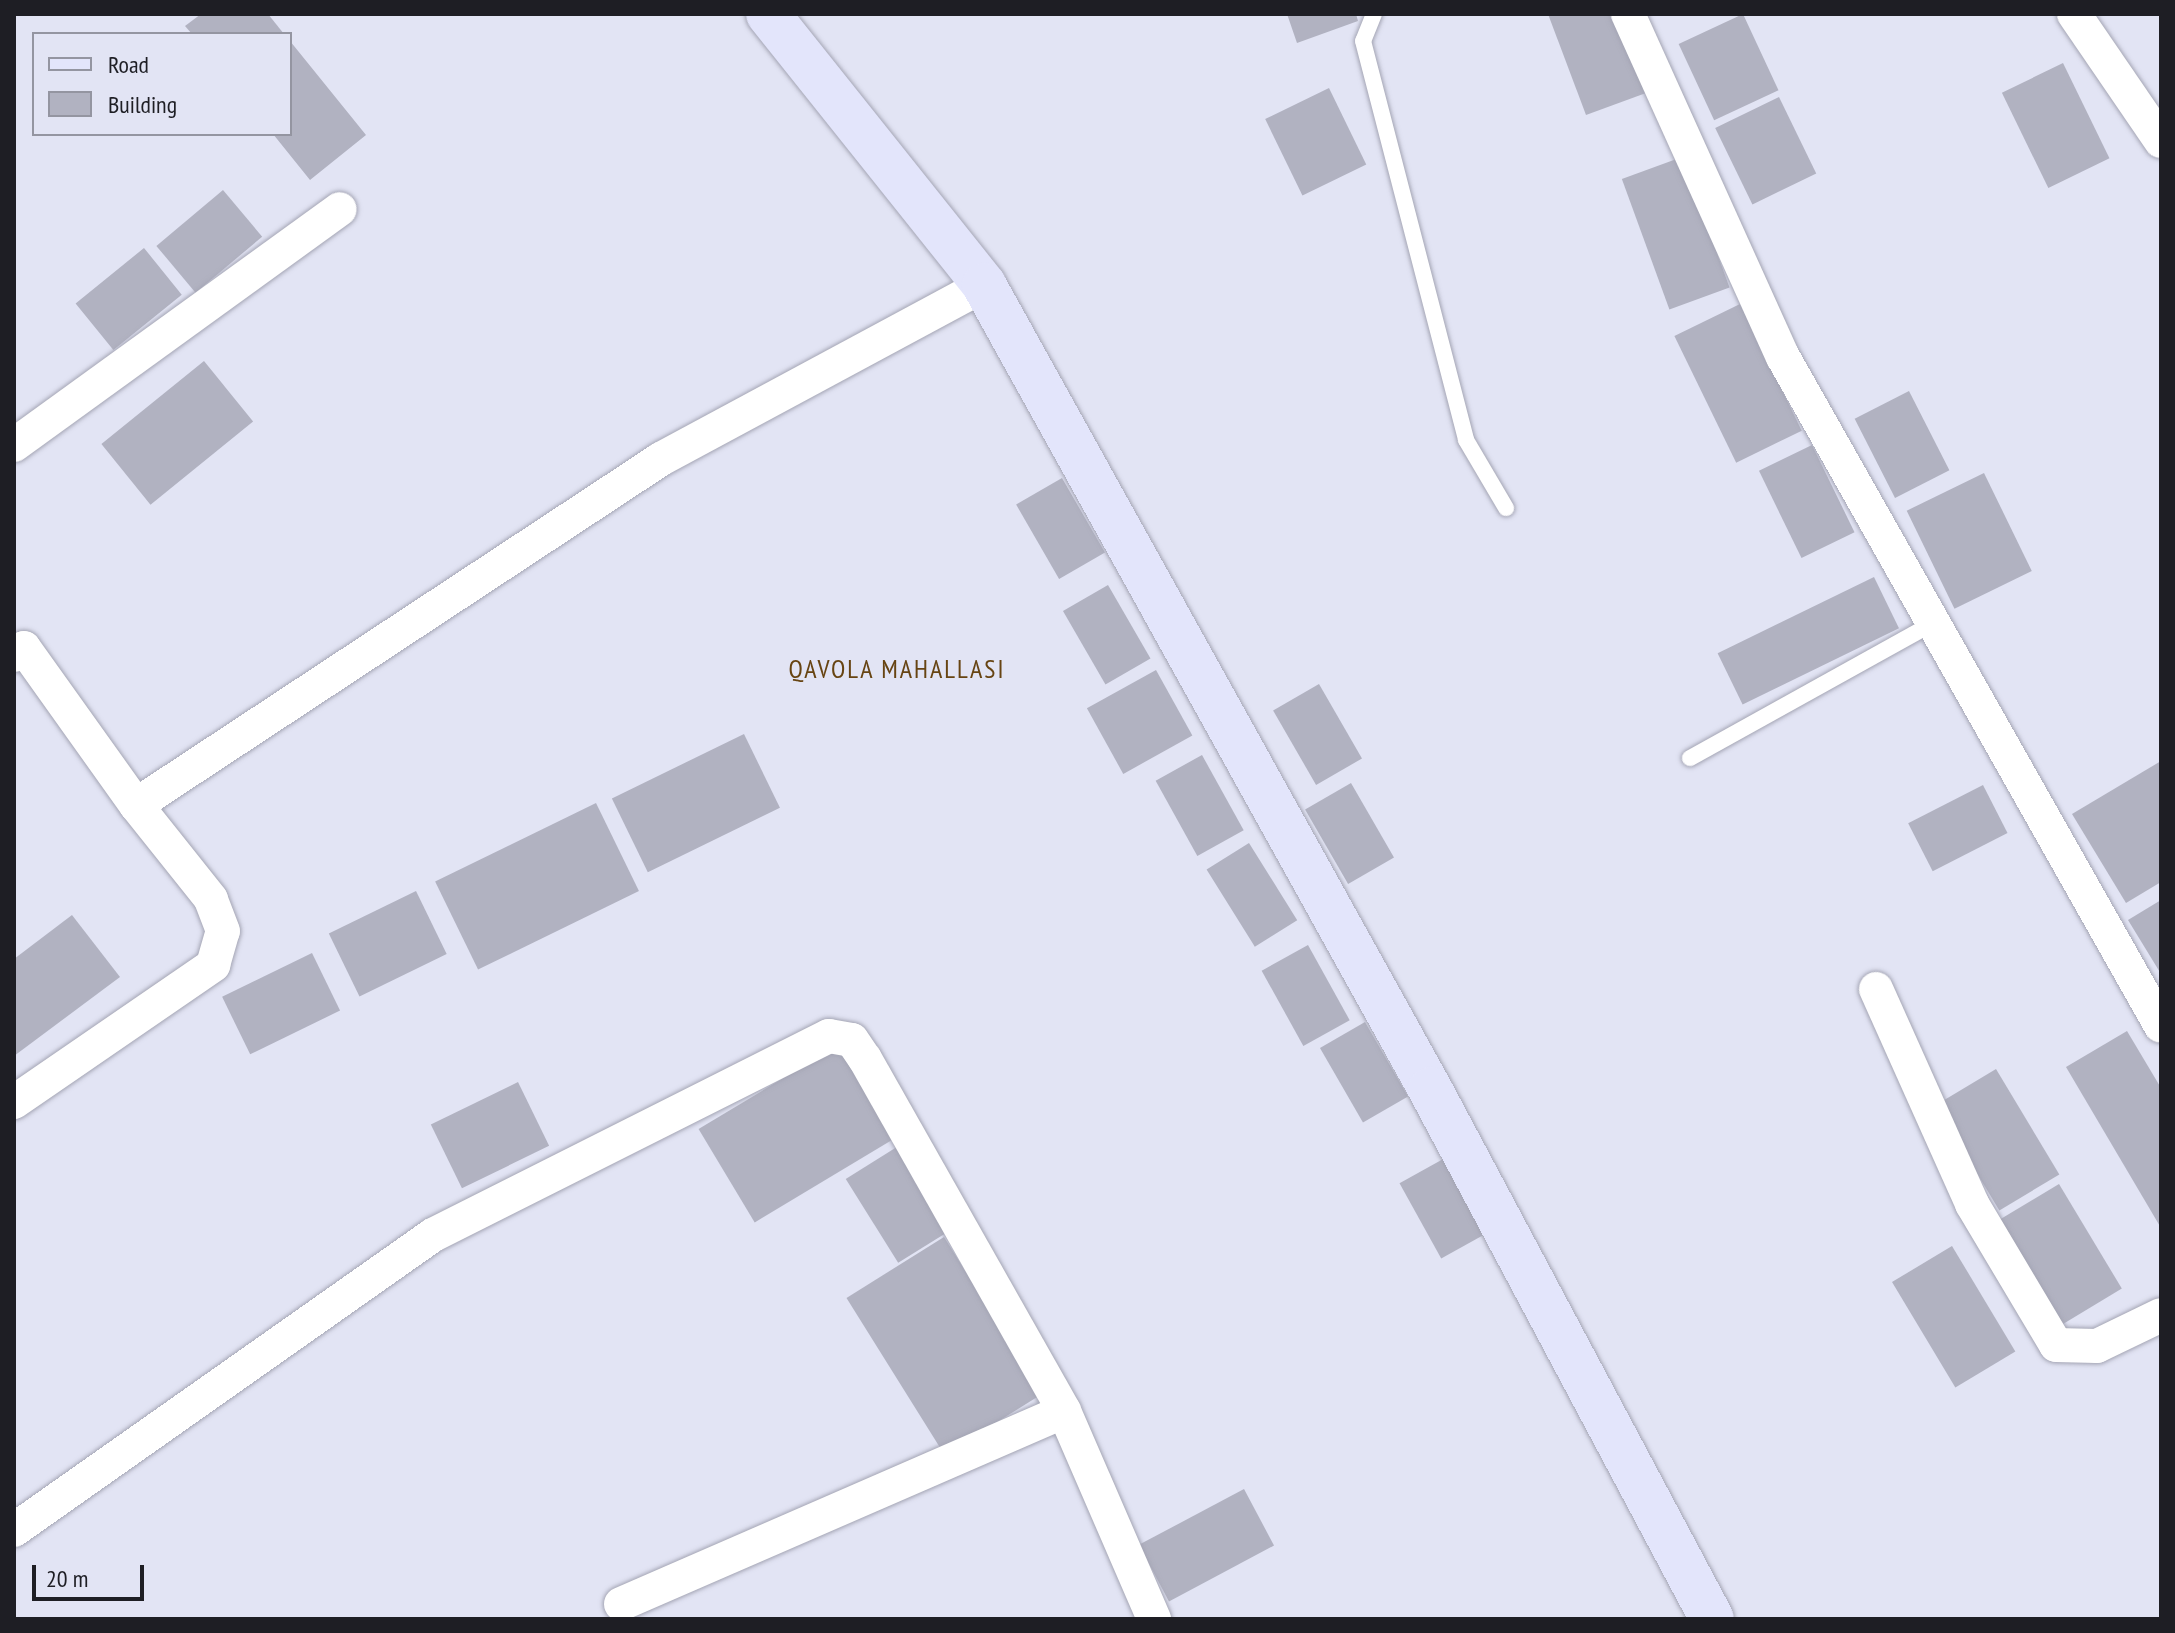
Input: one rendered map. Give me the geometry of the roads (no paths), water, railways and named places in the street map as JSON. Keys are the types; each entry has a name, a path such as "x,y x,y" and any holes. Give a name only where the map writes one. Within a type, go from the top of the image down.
{"street":[{"path":"768,14 984,285 1430,1089 1712,1619"},
{"path":"1628,14 1783,357 2161,1026"},
{"path":"2074,14 2161,141"},
{"path":"14,445 340,209"},
{"path":"136,805 661,459 984,285"},
{"path":"14,1102 213,965 223,931 211,899 17,646"},
{"path":"1876,989 1972,1204 2056,1345 2097,1346 2161,1315"},
{"path":"14,1530 433,1235 829,1036 852,1040 865,1059 1064,1411 1154,1619"},
{"path":"621,1604 1064,1411"}],"lane":[{"path":"1374,14 1363,41 1466,440 1506,508"},
{"path":"1690,758 1932,624"}],"district":[{"name":"QAVOLA MAHALLASI","path":"897,669"}]}
